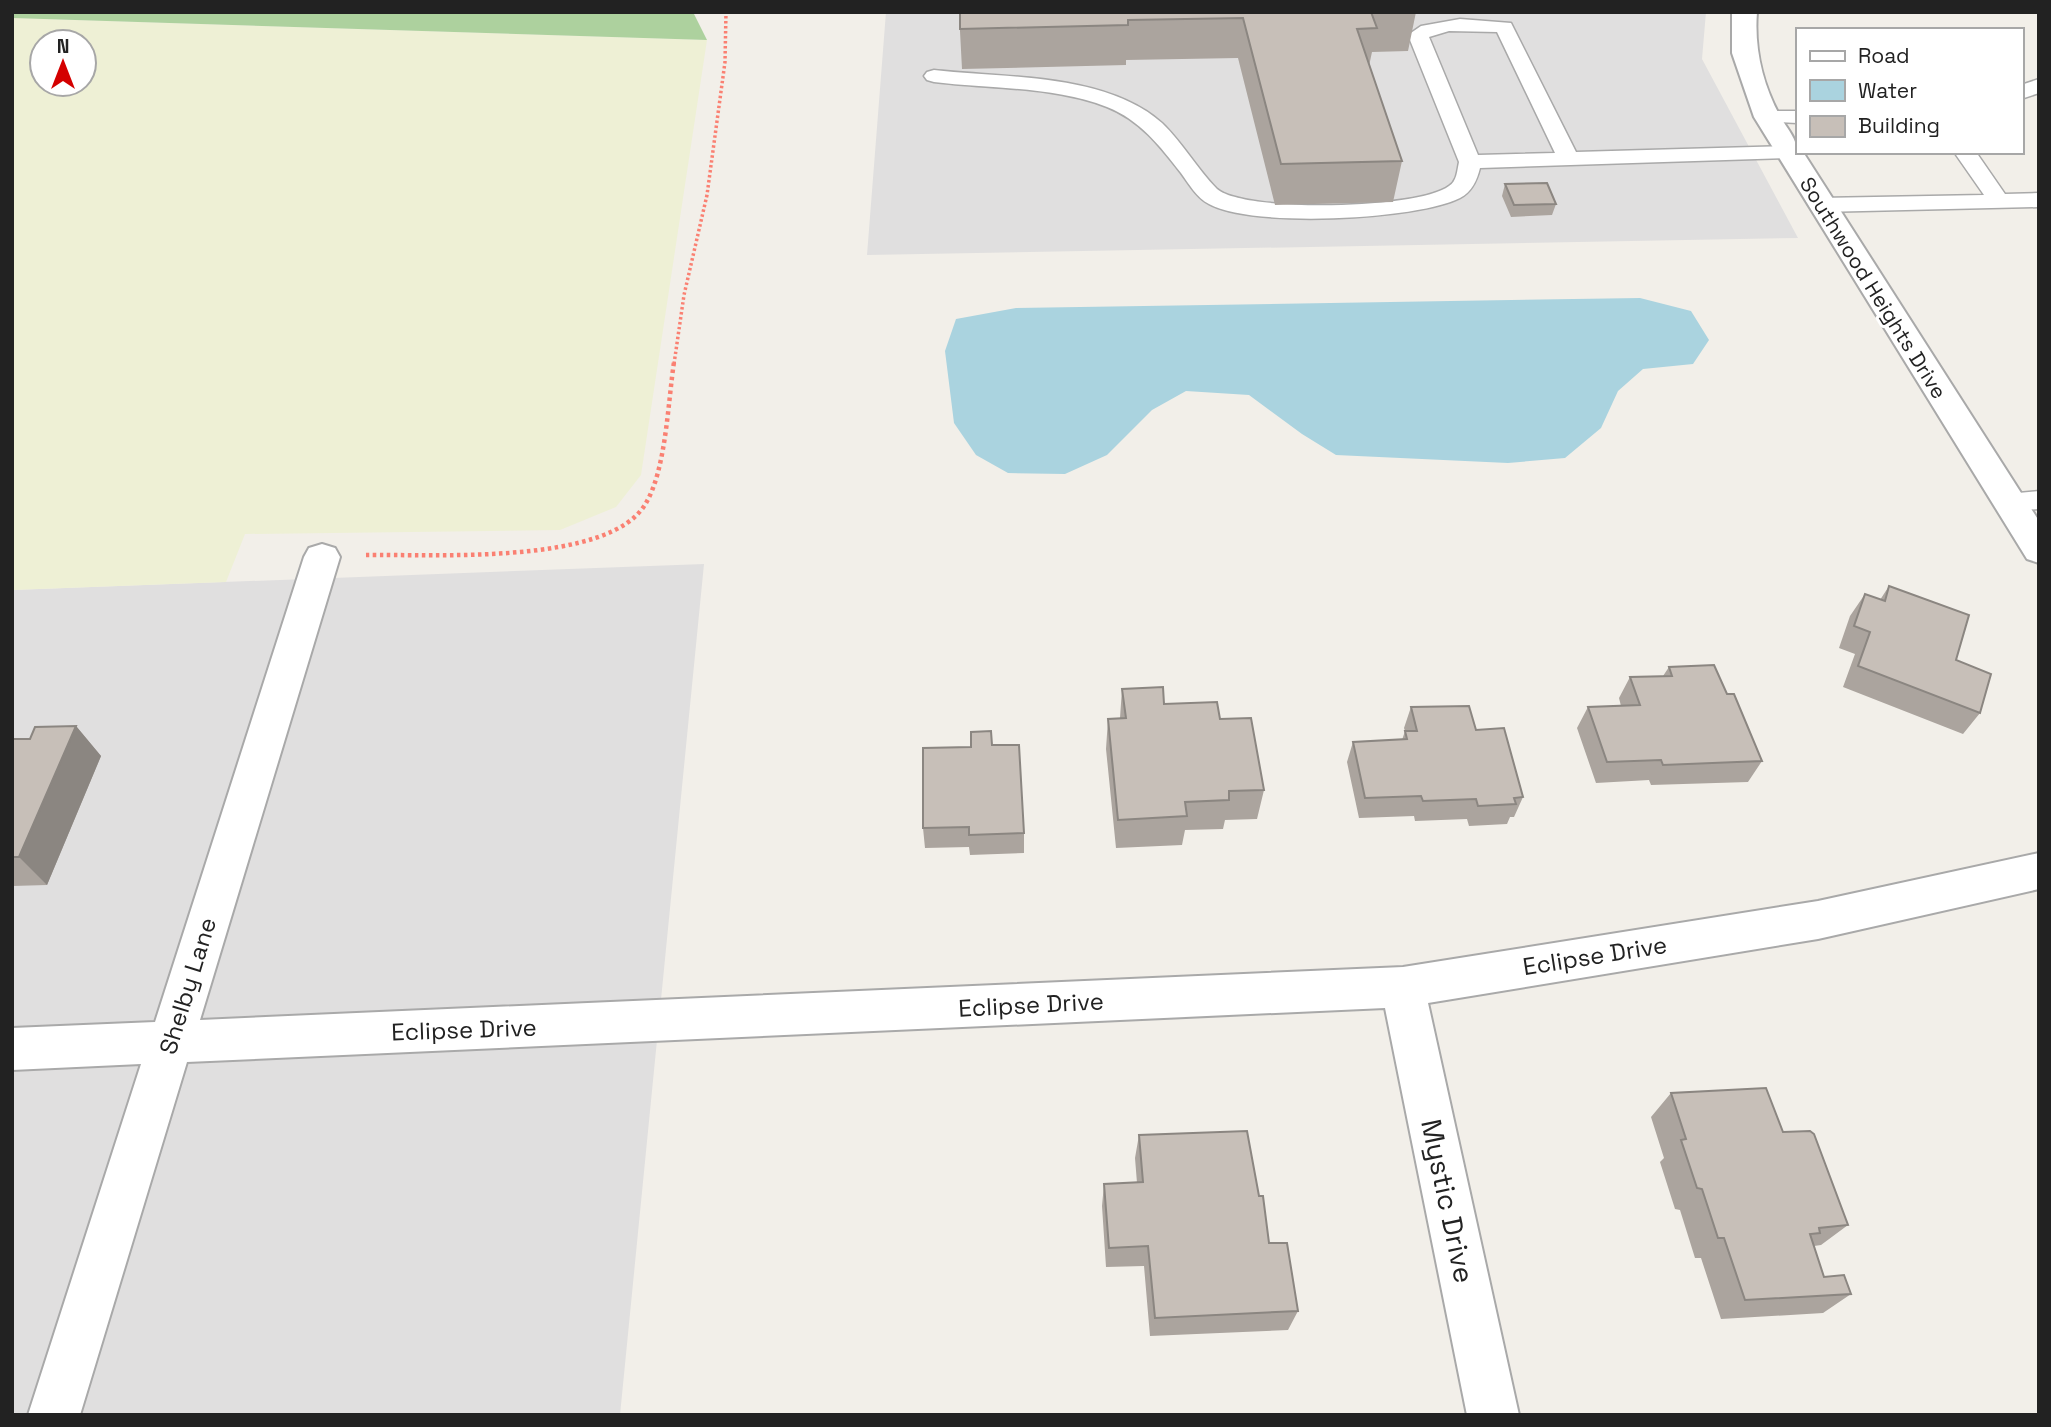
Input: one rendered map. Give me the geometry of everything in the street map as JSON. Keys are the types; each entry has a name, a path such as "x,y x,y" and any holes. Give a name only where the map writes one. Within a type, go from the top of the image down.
{"street":[{"name":"Southwood Heights Drive","path":"1745,12 1741,35 1751,79 1767,117 2006,502 2039,550"},
{"name":"Shelby Lane","path":"54,1415 321,556"},
{"name":"Eclipse Drive","path":"12,1049 1403,987 1818,920 2039,871"},
{"name":"Mystic Drive","path":"1403,987 1493,1415"}],"lane":[{"path":"934,76 1071,92 1111,101 1144,117 1177,151 1210,195 1220,202 1243,208 1286,211 1423,203 1452,195 1466,183 1470,162 1418,35 1433,27 1469,24 1504,27 1569,159"},
{"path":"2023,92 2039,85"},
{"path":"1767,117 1796,117"},
{"path":"1470,162 1788,152"},
{"path":"1966,154 1999,201"},
{"path":"1820,205 2039,200"},
{"path":"2006,502 2039,500"}],"path":[{"path":"321,556 544,551 603,537 634,519 648,502 658,474 684,295 707,195 726,62 726,12"}],"shaded area":[{"path":"886,12 1706,12 1702,59 1798,238 867,255"},
{"path":"704,564 620,1415 12,1415 12,590"}],"green space":[{"path":"12,12 693,12 707,40 12,18"},
{"path":"12,18 707,40 641,475 616,507 560,530 245,534 226,582 12,590"}],"water":[{"path":"1640,298 1691,311 1709,340 1693,364 1643,369 1618,391 1601,428 1565,458 1508,463 1336,455 1249,395 1186,391 1152,410 1107,455 1065,474 1008,473 976,455 954,423 945,351 956,319 1016,308"}],"building":[{"path":"960,12 1371,12 1377,28 1357,29 1402,161 1281,164 1243,18 1128,20 1128,25 960,29"},
{"path":"1547,183 1556,204 1514,205 1505,184"},
{"path":"1889,586 1969,615 1956,660 1991,674 1980,713 1858,666 1870,632 1854,626 1865,594 1885,601"},
{"path":"1714,665 1727,694 1734,694 1762,761 1663,765 1661,760 1607,762 1588,707 1640,705 1630,677 1672,676 1669,667"},
{"path":"1163,687 1164,704 1217,702 1220,719 1251,718 1264,790 1229,791 1229,800 1185,802 1187,816 1118,820 1108,719 1126,718 1122,689"},
{"path":"1469,706 1476,730 1504,728 1523,797 1514,798 1516,804 1478,806 1476,799 1423,801 1421,796 1365,798 1353,742 1407,739 1405,731 1417,731 1411,707"},
{"path":"76,726 19,857 12,857 12,739 30,739 35,727"},
{"path":"991,731 992,745 1019,745 1024,833 969,835 969,827 923,828 923,748 971,747 971,732"},
{"path":"1766,1088 1783,1132 1810,1131 1814,1134 1848,1225 1819,1228 1820,1233 1810,1234 1824,1277 1844,1275 1851,1294 1745,1300 1724,1238 1718,1238 1702,1189 1697,1188 1681,1140 1686,1139 1671,1093"},
{"path":"1247,1131 1259,1196 1263,1196 1269,1243 1287,1243 1298,1311 1155,1318 1148,1246 1109,1248 1104,1184 1143,1182 1139,1135"}]}
